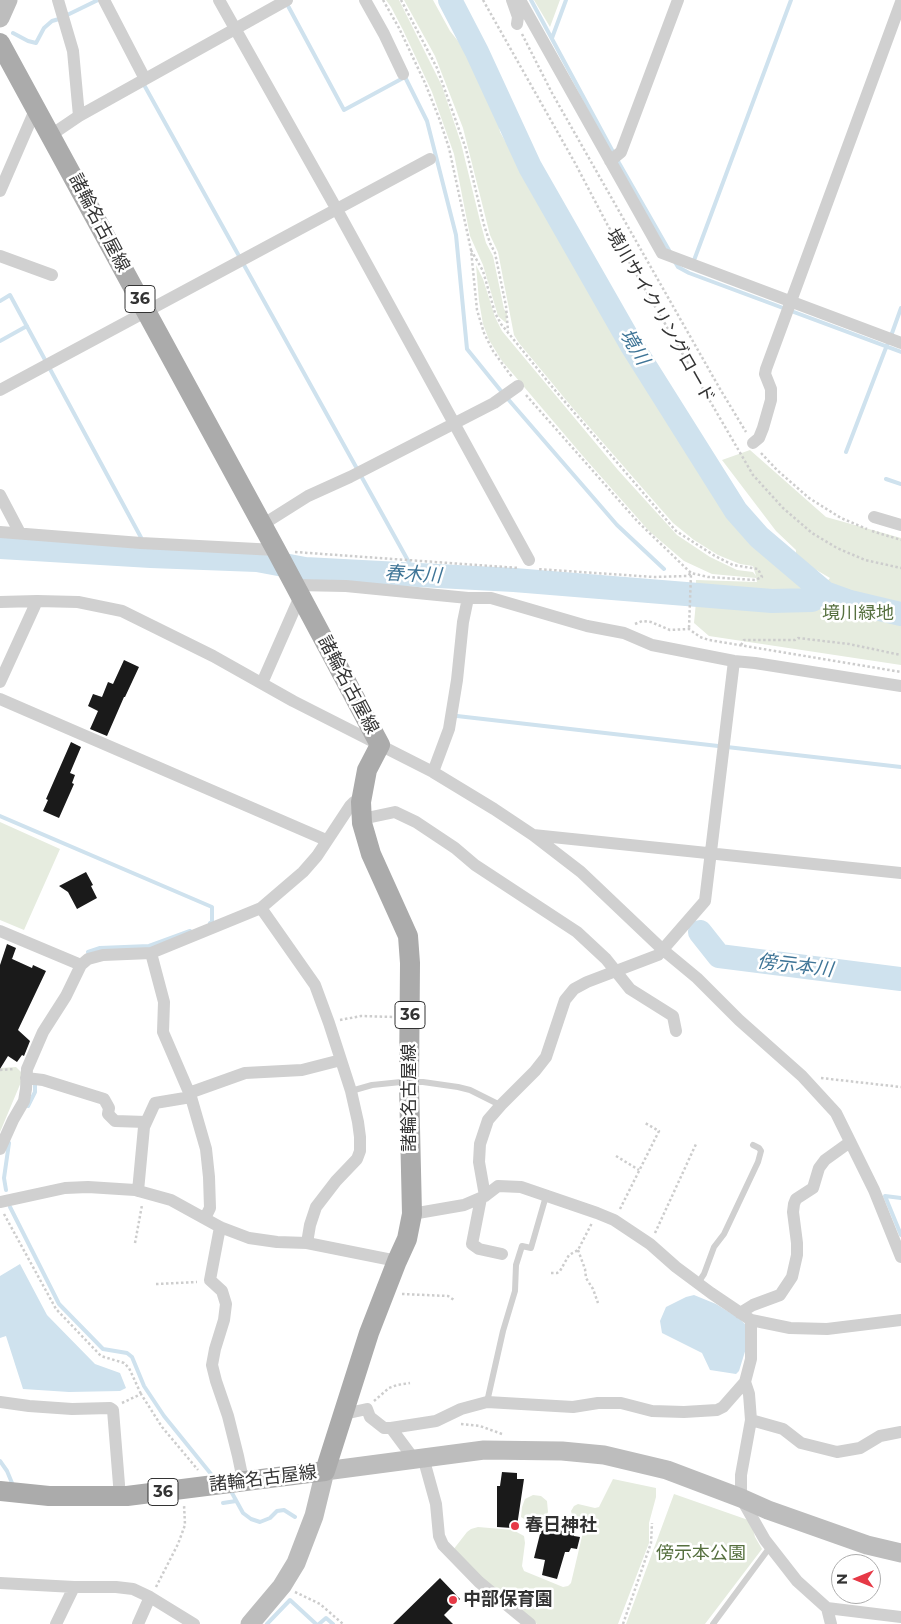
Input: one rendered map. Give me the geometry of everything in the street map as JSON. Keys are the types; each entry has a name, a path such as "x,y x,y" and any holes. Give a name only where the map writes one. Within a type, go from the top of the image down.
{"main road":[{"name":"諸輪名古屋線","path":"0,44 278,553 380,745 367,770 361,811 371,854 408,936 410,964 409,1081 412,1214 407,1240 396,1260 369,1333 326,1471 242,1480 120,1497 49,1496 0,1491"}],"street":[{"path":"0,18 8,0"},
{"path":"58,0 73,51 79,116"},
{"path":"104,0 146,79"},
{"path":"219,0 336,208 529,560"},
{"path":"51,135 79,116 287,0"},
{"path":"365,0 403,74"},
{"path":"512,0 518,17 517,24"},
{"path":"520,0 662,253 901,343"},
{"path":"610,161 621,152 678,0"},
{"path":"753,443 759,438 771,400 771,389 765,374 766,369 901,2"},
{"path":"0,191 36,108"},
{"path":"0,390 430,159"},
{"path":"0,256 52,275"},
{"path":"262,525 308,496 350,477 494,403 518,386"},
{"path":"0,495 20,533"},
{"path":"874,516 901,525"},
{"path":"0,532 278,553"},
{"path":"262,683 298,601 296,588 355,587 468,598 491,598 587,626 624,633 652,645 734,661 901,686"},
{"path":"433,772 449,729 457,680 463,622 468,598"},
{"path":"0,682 37,601"},
{"path":"0,602 78,602 122,611 214,656 293,701 433,772 533,834 581,872 662,949 697,978 739,1020 802,1076 836,1113 874,1190 901,1258"},
{"path":"502,1254 479,1249 472,1244 483,1197 479,1162 480,1144 488,1120 546,1057 562,1007 574,989 587,982 658,956 662,949 705,901 734,661"},
{"path":"0,699 326,840"},
{"path":"0,1150 13,1120 24,1101 26,1069 43,1032 66,996 81,965 88,959 103,955 151,953 261,908 303,872 317,856 326,840 354,802 361,811 396,812 416,822 456,848 474,865 577,932 606,959 630,989 674,1016 676,1031"},
{"path":"533,834 901,873"},
{"path":"261,908 315,985 351,1091 358,1122 360,1151 354,1164 336,1181 316,1207 307,1242"},
{"path":"0,931 81,965"},
{"path":"151,953 164,1002 163,1032 190,1095 206,1149 210,1208 205,1218"},
{"path":"142,1192 144,1127 155,1103 190,1095 245,1073 302,1070 341,1060"},
{"path":"26,1078 43,1080 104,1099 109,1108 108,1114 115,1121 146,1122"},
{"path":"740,1312 780,1295 792,1277 797,1255 793,1212 796,1199 813,1188 819,1168 825,1160 850,1142"},
{"path":"412,1214 464,1205 483,1197 498,1186 521,1187 614,1220 650,1244 698,1283 752,1320 790,1328 828,1329 901,1320"},
{"path":"0,1203 65,1188 88,1187 142,1192 171,1200 220,1227 249,1238 277,1242 307,1242 396,1260"},
{"path":"220,1227 210,1280 222,1291 226,1304 224,1320 212,1365 228,1416 242,1480"},
{"path":"344,1414 367,1409 370,1417 384,1428 391,1428 436,1421 461,1409 487,1402 573,1407 598,1403 621,1403 652,1411 717,1410 724,1407 745,1382 751,1359 752,1320"},
{"path":"745,1382 749,1394 751,1420 742,1475 742,1498 770,1547 797,1581 827,1608 831,1624"},
{"path":"0,1402 29,1406 72,1409 110,1408 113,1410 120,1497"},
{"path":"751,1420 783,1429 801,1443 837,1452 860,1448 880,1436 901,1432"},
{"path":"391,1428 419,1458 436,1504 439,1536 443,1545 479,1582 530,1624"},
{"path":"250,1624 282,1586 296,1563 310,1531 326,1471 484,1450 562,1450 604,1455 667,1470 742,1498 768,1510 867,1545 901,1553"},
{"path":"0,1583 74,1587 116,1586 133,1589 150,1597 194,1624"},
{"path":"56,1624 74,1587"},
{"path":"138,1624 150,1597"},
{"path":"827,1608 901,1617"}],"lane":[{"path":"351,1091 372,1085 409,1081 470,1090 500,1105"},
{"path":"698,1283 704,1274 714,1247 724,1234 737,1209 758,1162 761,1151 753,1145"},
{"path":"487,1402 503,1331 515,1291 516,1266 522,1246 531,1248 546,1196"},
{"path":"713,1624 770,1547"}],"path":[{"path":"383,0 425,83 439,118 458,184 471,250 477,310 484,333 493,350 518,386 638,522 691,573 690,629"},
{"path":"401,0 437,68 466,149 484,225 495,253 506,306 508,331"},
{"name":"境川サイクリングロード","path":"483,0 575,163 607,224 753,474 783,508 812,533 837,548 864,560 901,568"},
{"path":"517,24 552,93 720,389 753,443 777,470 809,498 841,518 882,535 901,540"},
{"path":"471,250 483,271 500,324 508,331 554,389 676,531 715,556 733,565 750,568"},
{"path":"624,633 631,626 642,621 651,622 670,630 690,629 700,637 709,640 901,672"},
{"path":"741,644 744,640 756,642 795,640 798,638 820,639 901,655"},
{"path":"329,1023 361,1016 410,1018"},
{"path":"802,1076 901,1087"},
{"path":"614,1220 659,1131 646,1123"},
{"path":"650,1244 696,1144"},
{"path":"616,1156 639,1170"},
{"path":"135,1243 142,1192"},
{"path":"0,1203 56,1309 101,1356 124,1363 129,1368 141,1394 162,1427 204,1477"},
{"path":"552,1273 560,1271 569,1255 578,1250 597,1213"},
{"path":"578,1250 585,1269 586,1278 593,1289 598,1303"},
{"path":"156,1284 210,1280"},
{"path":"384,1294 448,1296 454,1300"},
{"path":"367,1409 389,1388 410,1383"},
{"path":"113,1410 119,1404 141,1394"},
{"path":"443,1418 452,1422 480,1426 503,1434"},
{"path":"150,1597 178,1544 185,1525 184,1498"},
{"path":"623,1624 651,1543 652,1523"},
{"path":"282,1586 320,1604 343,1624"}],"green space":[{"path":"386,0 399,0 442,86 461,143 486,243 493,256 504,309 507,313 506,323 498,316 483,265 470,236 454,154 432,92 403,30"},
{"path":"404,0 433,0 450,31 467,56 498,120 500,132 557,232 568,257 579,267 591,285 665,415 731,516 780,566 797,575 807,585 803,597 696,591 696,580 757,582 756,578 712,574 684,561 649,531 502,361 489,340 483,324 476,265 502,331 618,470 677,535 710,557 737,570 753,572 756,576 753,566 740,564 718,555 694,540 673,523 571,406 514,335 498,252 490,235 463,128 435,56"},
{"path":"534,0 560,0 550,27"},
{"name":"境川緑地","path":"750,450 826,517 901,538 901,665 709,636 694,623 696,602 804,607 830,578 796,558 796,550 776,531 722,460"},
{"path":"0,822 60,849 24,930 0,920"},
{"path":"16,1067 24,1075 0,1132 0,1068"},
{"path":"613,1479 656,1488 656,1497 649,1523 649,1543 618,1624 537,1624 486,1584 453,1550 471,1529 478,1527 513,1530 524,1536 522,1566 524,1571 563,1587 568,1586 571,1583 584,1528 573,1519 571,1511 578,1504 595,1508 599,1507"},
{"name":"傍示本公園","path":"674,1494 751,1521 755,1537 762,1549 705,1624 626,1624"},
{"path":"533,1495 541,1496 547,1501 548,1512 545,1519 538,1522 529,1522 521,1517 525,1499"}],"water":[{"path":"20,1264 47,1315 95,1364 120,1373 126,1388 120,1391 69,1392 23,1389 6,1336 0,1338 0,1276"},
{"path":"694,1295 716,1304 746,1325 747,1345 739,1371 736,1374 710,1370 702,1353 662,1333 660,1321 666,1307"}],"building":[{"path":"124,660 139,667 107,736 90,729 98,711 88,706 93,694 102,697 108,682 113,684"},
{"path":"71,742 81,747 70,773 75,775 72,783 74,784 59,818 43,811 48,800 46,799"},
{"path":"86,872 97,898 77,909 68,892 59,886"},
{"path":"7,944 16,948 12,959 32,968 33,965 46,971 18,1030 30,1041 24,1056 22,1055 17,1062 8,1056 0,1069 0,965"},
{"path":"502,1472 517,1473 517,1479 524,1479 517,1526 512,1528 497,1527 497,1486 500,1486"},
{"path":"557,1521 571,1525 570,1530 574,1531 574,1536 580,1537 577,1549 571,1548 569,1552 565,1552 557,1579 542,1575 545,1560 534,1558 542,1526 550,1528 551,1523 557,1525"},
{"path":"440,1578 460,1599 444,1615 453,1624 393,1624"}],"waterway":[{"path":"13,33 36,43 44,28 52,21 98,0"},
{"name":"境川","path":"450,0 477,52 530,167 631,344 736,511 759,537 825,593 850,602 901,614"},
{"path":"531,0 619,163 670,252"},
{"path":"552,38 566,0"},
{"path":"693,263 791,0"},
{"path":"287,4 344,110 405,77 427,121 456,235 467,349 617,525 664,569"},
{"path":"143,83 416,575"},
{"path":"675,262 678,267 689,273 901,352"},
{"path":"0,301 10,295 151,556"},
{"path":"891,336 901,308"},
{"path":"0,341 27,326"},
{"path":"846,452 887,345"},
{"path":"886,479 901,484"},
{"name":"春木川","path":"0,547 257,560 305,569 514,580 772,601 812,600 825,593"},
{"path":"457,716 901,767"},
{"path":"0,816 212,907 212,922 210,923"},
{"path":"88,952 100,948 149,946 190,931"},
{"name":"傍示本川","path":"700,932 719,956 901,979"},
{"path":"28,1106 35,1092 35,1083"},
{"path":"6,1190 4,1178 9,1143"},
{"path":"901,1198 885,1196 901,1235"},
{"path":"10,1207 59,1304 103,1349 127,1353 132,1357 144,1386 164,1416 211,1474"},
{"path":"0,1461 12,1483"},
{"path":"232,1493 243,1513 251,1519 260,1522 270,1518 277,1511 284,1510 295,1517"},
{"path":"223,1503 236,1501"},
{"path":"267,1624 290,1600 316,1624"},
{"path":"319,1624 326,1618 333,1624"}],"place":[{"name":"春日神社","path":"515,1526"},
{"name":"中部保育園","path":"453,1600"}]}
